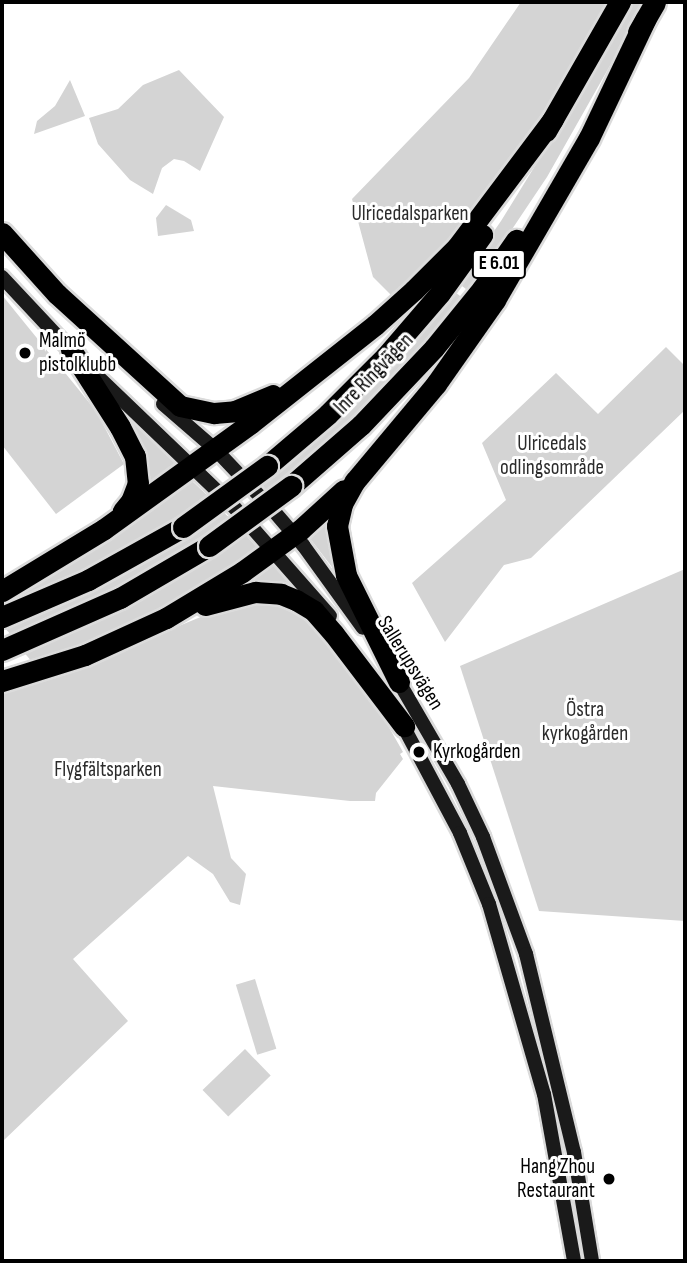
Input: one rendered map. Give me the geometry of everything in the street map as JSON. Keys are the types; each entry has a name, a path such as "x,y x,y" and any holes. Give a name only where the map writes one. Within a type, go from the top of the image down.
{"highway":[{"name":"Inre Ringvägen","path":"2,617 88,580 183,527 267,466 354,389 440,293 514,185 620,2"},
{"name":"Inre Ringvägen","path":"2,650 120,598 209,546 291,486 386,400 482,289 574,146 650,11"},
{"path":"166,618 273,549 320,514 371,462 436,384 507,280 594,128 650,11"},
{"path":"2,591 104,529 215,449 374,325 443,262 498,196 553,119"},
{"path":"2,233 57,295 180,406 214,413 235,411 256,404 306,378"},
{"path":"71,351 120,427 137,466 138,483 131,502 104,529"},
{"path":"371,462 342,504 337,537 346,575 399,682"},
{"path":"2,681 85,655 166,618 244,593 281,594 314,611 404,726"}],"main road":[{"name":"Sallerupsvägen","path":"2,244 57,305 215,449 295,534 345,600 399,682 458,784 483,837 526,954 543,1015 574,1152 592,1261"},
{"name":"Sallerupsvägen","path":"2,276 71,351 193,465 273,549 340,628 404,726 460,833 489,904 544,1094 574,1261"},
{"path":"560,1183 570,1204 584,1261"}],"green space":[{"name":"Ulricedalsparken","path":"521,2 607,2 537,126 446,249 391,295 373,277 352,199 469,78"},
{"path":"629,2 646,2 547,177 470,292 458,283 501,221 554,135"},
{"path":"179,70 224,117 200,171 184,161 174,159 162,168 153,194 130,180 98,144 89,118 118,109 143,85"},
{"path":"70,80 85,116 34,134 37,121 55,106"},
{"path":"166,205 191,220 194,231 158,236 156,218"},
{"path":"451,289 464,299 372,403 268,493 257,482"},
{"name":"Malmö pistolklubb","path":"2,295 96,411 124,464 56,514 2,445"},
{"name":"Ulricedals odlingsområde","path":"666,347 685,366 685,410 531,558 504,565 445,642 412,583 506,500 482,443 556,373 598,414"},
{"path":"105,396 180,465 140,493"},
{"path":"189,478 209,497 168,524 81,572 2,607 2,596"},
{"path":"336,506 345,584 305,532"},
{"path":"221,510 233,521 137,580 13,637 2,625"},
{"path":"244,533 260,551 124,633 32,662 23,651"},
{"path":"270,557 303,593 227,587"},
{"name":"Östra kyrkogården","path":"685,569 685,921 539,911 460,666"},
{"name":"Flygfältsparken","path":"258,600 275,601 306,614 373,699 403,752 400,754 403,759 376,793 375,801 350,801 213,786 231,858 246,874 240,905 230,902 213,874 188,856 73,959 128,1021 2,1142 2,691 70,671 203,616"},
{"path":"255,979 276,1049 257,1055 236,985"},
{"path":"245,1049 271,1076 228,1117 203,1090"}],"place":[{"name":"Malmö pistolklubb","path":"25,353"},
{"name":"Kyrkogården","path":"419,752"},
{"name":"Hang Zhou Restaurant","path":"609,1179"}]}
